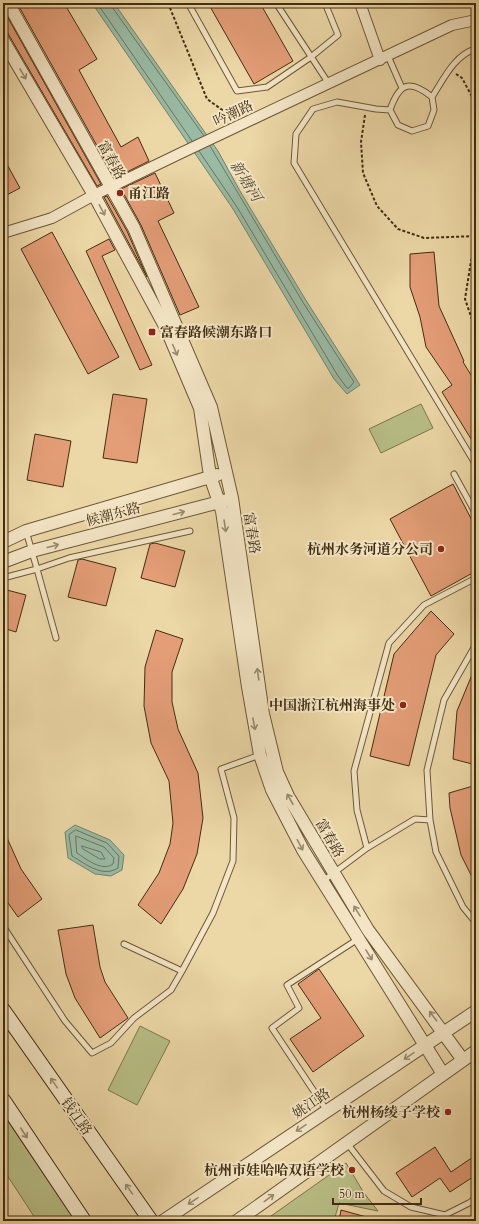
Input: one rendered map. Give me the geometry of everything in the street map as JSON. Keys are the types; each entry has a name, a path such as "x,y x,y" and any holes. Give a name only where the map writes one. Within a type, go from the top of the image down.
{"main road":[{"name":"钱江路","path":"3,1010 151,1221"},
{"path":"3,1100 84,1221"}],"street":[{"name":"富春路","path":"8,3 134,228 211,407 232,498 263,714 277,772 288,796 368,930 463,1060"},
{"path":"360,3 384,58"},
{"name":"吟潮路","path":"3,233 52,218 94,195 181,153 452,25 476,20"},
{"name":"富春路","path":"3,40 94,195 166,328 200,408 210,476 219,502 230,562 248,687 260,755 272,790 303,850 443,1074"},
{"name":"候潮东路","path":"3,542 26,531 210,476 226,473"},
{"name":"候潮东路","path":"3,562 32,551 232,498"},
{"name":"姚江路","path":"163,1221 476,1011"},
{"path":"237,1221 476,1050"}],"lane":[{"path":"188,3 236,91 267,87 311,57 338,35 325,3"},
{"path":"276,3 329,84"},
{"path":"432,97 423,90 412,86 402,88 395,95 390,110 398,125 412,131 428,126 434,110 432,97 450,69 468,50 476,49"},
{"path":"384,58 402,88"},
{"path":"390,110 337,102 313,109 296,134 294,163 476,465"},
{"path":"454,474 476,514"},
{"path":"26,531 56,638"},
{"path":"3,578 37,569 69,558 190,531"},
{"path":"367,848 357,810 354,771 389,642 424,605 476,578"},
{"path":"476,644 444,700 427,770 430,820 436,852 463,907 476,923"},
{"path":"3,926 65,1020 92,1053 111,1043 134,1018 171,990 213,913 233,861 234,818 221,769 260,755"},
{"path":"322,881 334,874 367,848 415,819 430,820"},
{"path":"326,1111 272,1028 299,1008 287,985 359,938"},
{"path":"124,944 182,971"},
{"path":"346,1143 384,1191 411,1207 445,1215 476,1198"}],"path":[{"path":"168,3 207,99 242,125"},
{"path":"450,69 462,78 476,104"},
{"path":"366,107 361,142 363,173 377,206 398,229 424,238 476,236"},
{"path":"476,244 471,261 465,300 476,331"}],"green space":[{"path":"421,404 433,428 381,453 369,429"},
{"path":"140,1026 170,1041 137,1105 108,1090"},
{"path":"3,1104 83,1221 37,1221 3,1169"},
{"path":"346,1163 364,1193 378,1211 339,1203 334,1221 264,1221"}],"water":[{"path":"92,3 114,3 218,151 240,191 307,302 360,385 347,394 334,379 233,209"},
{"path":"75,825 110,840 124,855 122,870 111,876 95,874 68,858 65,832"}],"building":[{"path":"17,3 64,3 97,59 79,70 121,147 138,137 149,161 115,178"},
{"path":"208,3 260,3 293,61 254,84"},
{"path":"3,9 101,184 97,186 3,25"},
{"path":"3,157 20,188 3,197"},
{"path":"155,173 174,213 158,221 199,307 180,315 141,225 121,189"},
{"path":"107,196 127,231 147,277 104,197"},
{"path":"52,232 119,357 88,374 21,249"},
{"path":"109,239 115,250 102,256 152,365 140,370 86,251"},
{"path":"434,252 439,306 464,361 463,362 476,383 476,447 442,392 452,385 426,347 420,317 410,287 410,254"},
{"path":"113,394 147,399 137,463 103,458"},
{"path":"35,434 71,441 63,487 27,480"},
{"name":"杭州水务河道分公司","path":"453,484 476,528 476,571 431,596 390,519"},
{"path":"155,543 185,551 175,587 141,578 150,544"},
{"path":"82,559 116,568 106,606 68,597 78,560"},
{"path":"3,589 26,595 16,632 3,628"},
{"name":"中国浙江杭州海事处","path":"431,611 454,634 436,655 409,766 370,756 394,654"},
{"path":"156,630 183,639 172,672 172,702 178,729 198,773 203,818 197,854 183,889 161,924 138,905 159,873 170,844 173,823 169,781 151,743 144,706 145,667"},
{"path":"476,665 476,765 453,759 457,711"},
{"path":"473,786 476,810 476,885 461,855 450,808 449,793"},
{"path":"3,829 21,869 42,899 18,917 3,896"},
{"path":"93,925 100,967 105,982 128,1018 100,1038 75,998 66,974 58,930"},
{"path":"319,969 364,1036 313,1072 290,1039 321,1018 298,984"},
{"path":"435,1147 451,1172 476,1155 476,1175 450,1192 440,1178 412,1197 396,1173"},
{"path":"341,1210 370,1218 370,1221 339,1221"}],"place":[{"name":"甬江路","path":"120,193"},
{"name":"富春路候潮东路口","path":"152,332"},
{"name":"杭州水务河道分公司","path":"441,549"},
{"name":"中国浙江杭州海事处","path":"403,705"},
{"name":"杭州杨绫子学校","path":"448,1112"},
{"name":"杭州市娃哈哈双语学校","path":"352,1170"}],"water label":[{"name":"新塘河","path":"246,181"}]}
